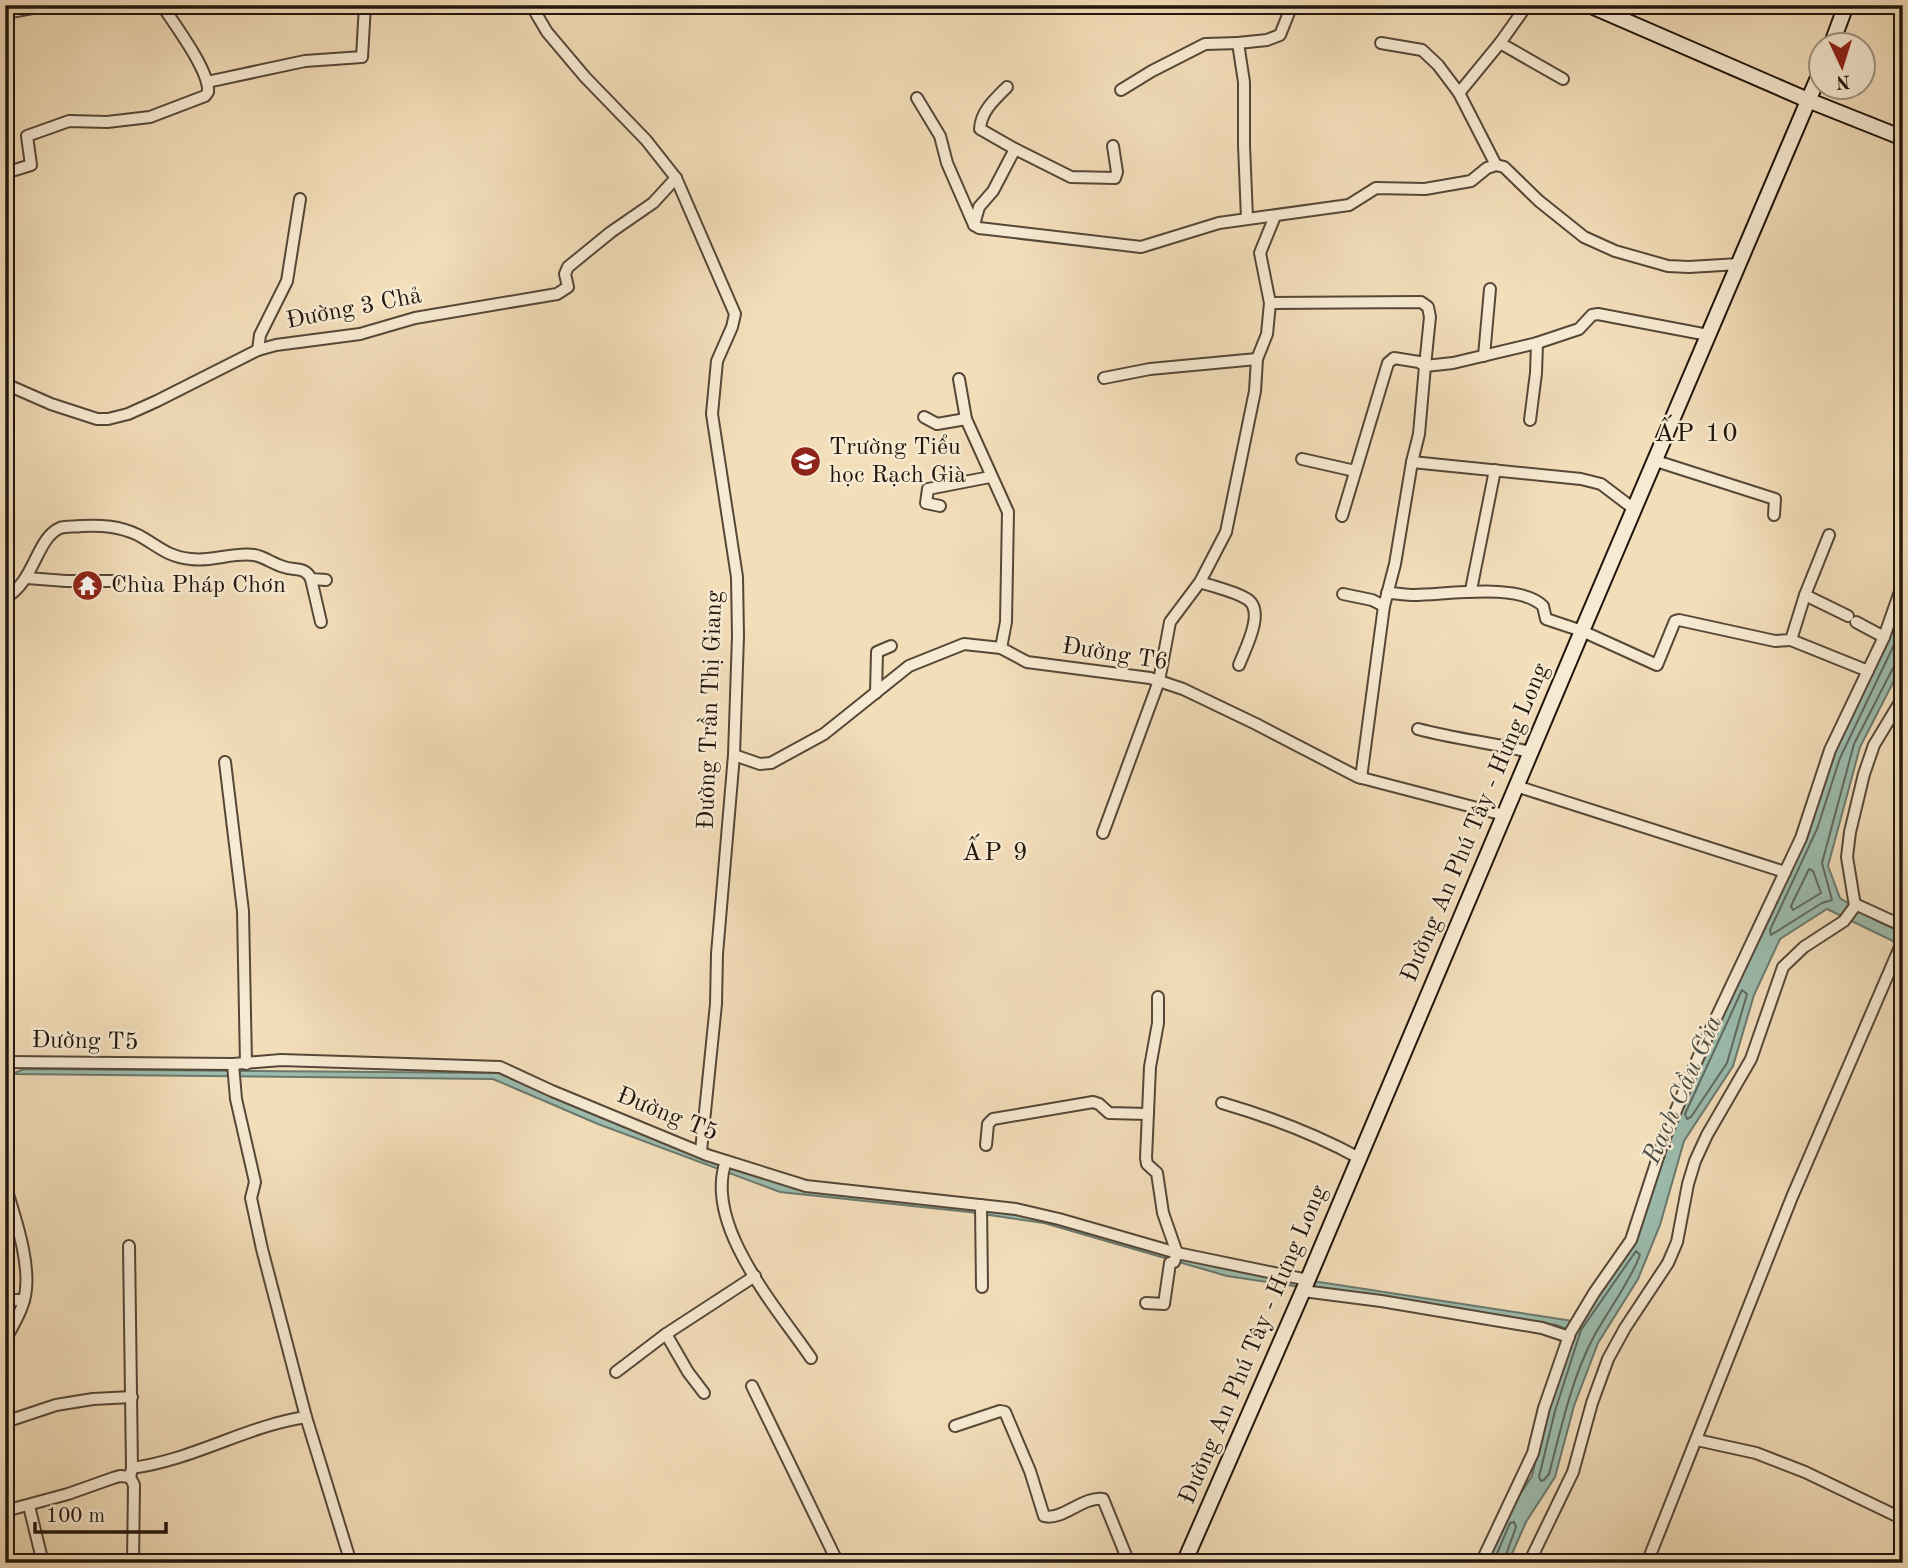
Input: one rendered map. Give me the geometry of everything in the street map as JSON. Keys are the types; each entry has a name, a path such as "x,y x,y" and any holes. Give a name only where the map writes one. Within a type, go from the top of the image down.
{"street":[{"path":"5,13 49,5"},
{"path":"5,173 31,164 27,136 69,121 107,122 150,117 205,96 208,82 187,42 162,5"},
{"path":"208,82 305,61 362,57 365,5"},
{"name":"Đường Trần Thị Giang","path":"531,5 547,32 585,77 646,140 676,178 735,314 717,362 712,414 737,577 738,636 734,755 717,954 716,1004 701,1151"},
{"path":"1121,90 1205,44 1266,40 1280,35 1292,5"},
{"path":"1459,93 1527,5"},
{"path":"1589,5 1806,99"},
{"path":"1836,32 1846,5"},
{"path":"1238,43 1244,82 1248,218"},
{"path":"1381,43 1422,50 1438,65 1459,93 1496,165"},
{"path":"1500,43 1563,79"},
{"path":"1007,86 986,111 980,122 980,130 1071,177 1115,178 1117,172 1113,146"},
{"path":"917,98 940,136 947,163 974,225 979,228 1141,247 1219,223 1349,205 1376,188 1425,189 1471,181 1487,168 1496,165 1504,167 1539,201 1584,237 1615,251 1668,266 1739,264"},
{"name":"Đường An Phú Tây - Hưng Long","path":"1184,1563 1305,1287 1581,631 1810,102"},
{"path":"1813,102 1903,138"},
{"path":"974,225 978,207 993,191 1015,149"},
{"name":"Đường 3 Chả","path":"5,387 10,386 97,419 108,419 128,414 157,401 258,350 276,345 360,334 415,318 557,294 568,287 565,274 568,267 653,203 676,178"},
{"path":"258,350 260,335 287,281 300,199"},
{"path":"1103,833 1159,681 1170,622 1200,582 1226,532 1255,391 1257,359 1267,334 1270,303 1260,253 1275,216"},
{"path":"1484,355 1490,289"},
{"path":"1270,303 1426,303 1430,317 1419,434 1395,564 1384,607 1362,778"},
{"path":"1342,516 1388,363 1394,358 1425,366 1484,355 1537,343 1579,329 1592,315 1598,314 1709,335"},
{"path":"1530,420 1537,343"},
{"path":"1104,378 1150,369 1257,359"},
{"path":"959,379 966,419 1008,512 1006,622 1002,648"},
{"path":"924,416 937,424 966,419"},
{"path":"1302,459 1355,471"},
{"path":"1656,461 1775,499 1774,515"},
{"path":"1412,462 1581,479 1601,484 1634,509"},
{"path":"1471,590 1495,470"},
{"path":"940,506 926,503 928,489 990,477"},
{"path":"5,598 19,589 38,554 57,530 105,525 131,533 160,551 177,556 200,560 255,555 284,567 307,572 321,622"},
{"path":"1791,640 1805,595 1829,535"},
{"path":"27,578 66,582 113,581"},
{"path":"311,579 326,580"},
{"path":"1200,582 1247,599 1254,606 1255,620 1239,665"},
{"path":"1481,1563 1533,1453 1544,1408 1570,1335 1631,1240 1662,1145 1693,1069 1801,838 1830,750 1884,637 1903,583"},
{"path":"1387,593 1414,595 1471,590 1504,593 1538,602 1543,606 1546,619 1581,631 1656,665 1659,664 1675,621 1678,620 1775,640 1791,640 1868,671"},
{"path":"1343,594 1371,600 1384,607"},
{"path":"1805,595 1884,637"},
{"name":"Đường T6","path":"734,755 760,764 771,763 824,734 909,666 964,644 1002,648 1027,662 1150,678 1183,689 1256,723 1362,778 1504,815"},
{"path":"876,692 877,652 891,646"},
{"path":"1529,1563 1573,1472 1592,1403 1608,1359 1668,1263 1677,1242 1695,1161 1751,1059 1783,967 1793,955 1844,921 1855,905 1848,866 1850,832 1874,745 1903,697"},
{"path":"1418,729 1470,742 1530,752"},
{"path":"225,762 243,911 246,1064"},
{"path":"1516,786 1785,872"},
{"path":"1855,905 1903,926"},
{"path":"1647,1563 1792,1197 1900,945"},
{"path":"1146,1303 1164,1304 1170,1263 1176,1257 1163,1213 1157,1173 1147,1164 1150,1067 1160,1013 1158,997"},
{"name":"Đường T5","path":"5,1062 234,1066 281,1060 500,1067 701,1151 725,1165 806,1186 981,1211 1016,1209 1059,1219 1176,1257 1305,1287 1570,1335"},
{"path":"234,1066 234,1081 255,1182 250,1194 256,1223 306,1417 351,1563"},
{"path":"986,1145 988,1124 992,1119 1093,1102 1114,1114 1148,1114"},
{"path":"1222,1103 1267,1116 1319,1136 1359,1158"},
{"path":"725,1165 726,1218 732,1236 755,1276 811,1358"},
{"path":"5,1185 22,1248 26,1277 24,1300 5,1341"},
{"path":"981,1211 982,1287"},
{"path":"129,1246 133,1563"},
{"path":"616,1372 666,1334 755,1276"},
{"path":"5,1300 24,1300"},
{"path":"666,1334 688,1373 704,1393"},
{"path":"752,1386 838,1563"},
{"path":"5,1422 56,1405 132,1397"},
{"path":"955,1426 1000,1411 1005,1412 1030,1471 1044,1516 1051,1517 1102,1499 1129,1563"},
{"path":"5,1511 180,1459 277,1422 306,1417"},
{"path":"1697,1440 1756,1453 1805,1472 1903,1519"},
{"path":"29,1506 43,1563"}],"water":[{"path":"1903,607 1903,663 1860,747 1828,866 1840,898 1877,921 1903,933 1903,946 1827,909 1780,939 1754,995 1733,1066 1684,1141 1660,1225 1638,1279 1598,1343 1574,1406 1555,1477 1526,1522 1508,1563 1485,1563 1499,1527 1532,1476 1548,1409 1574,1332 1557,1325 1227,1276 1044,1223 969,1212 780,1192 598,1124 493,1079 12,1074 24,1069 498,1073 681,1148 779,1183 1022,1213 1280,1276 1579,1322 1637,1236 1670,1133 1853,711"}],"place":[{"name":"Trường Tiểu học Rạch Già","path":"806,462"},
{"name":"Chùa Pháp Chơn","path":"88,586"}],"district":[{"name":"ẤP 10","path":"1697,434"},
{"name":"ẤP 9","path":"996,853"}],"water label":[{"name":"Rạch Cầu Gia","path":"1683,1090"}]}
